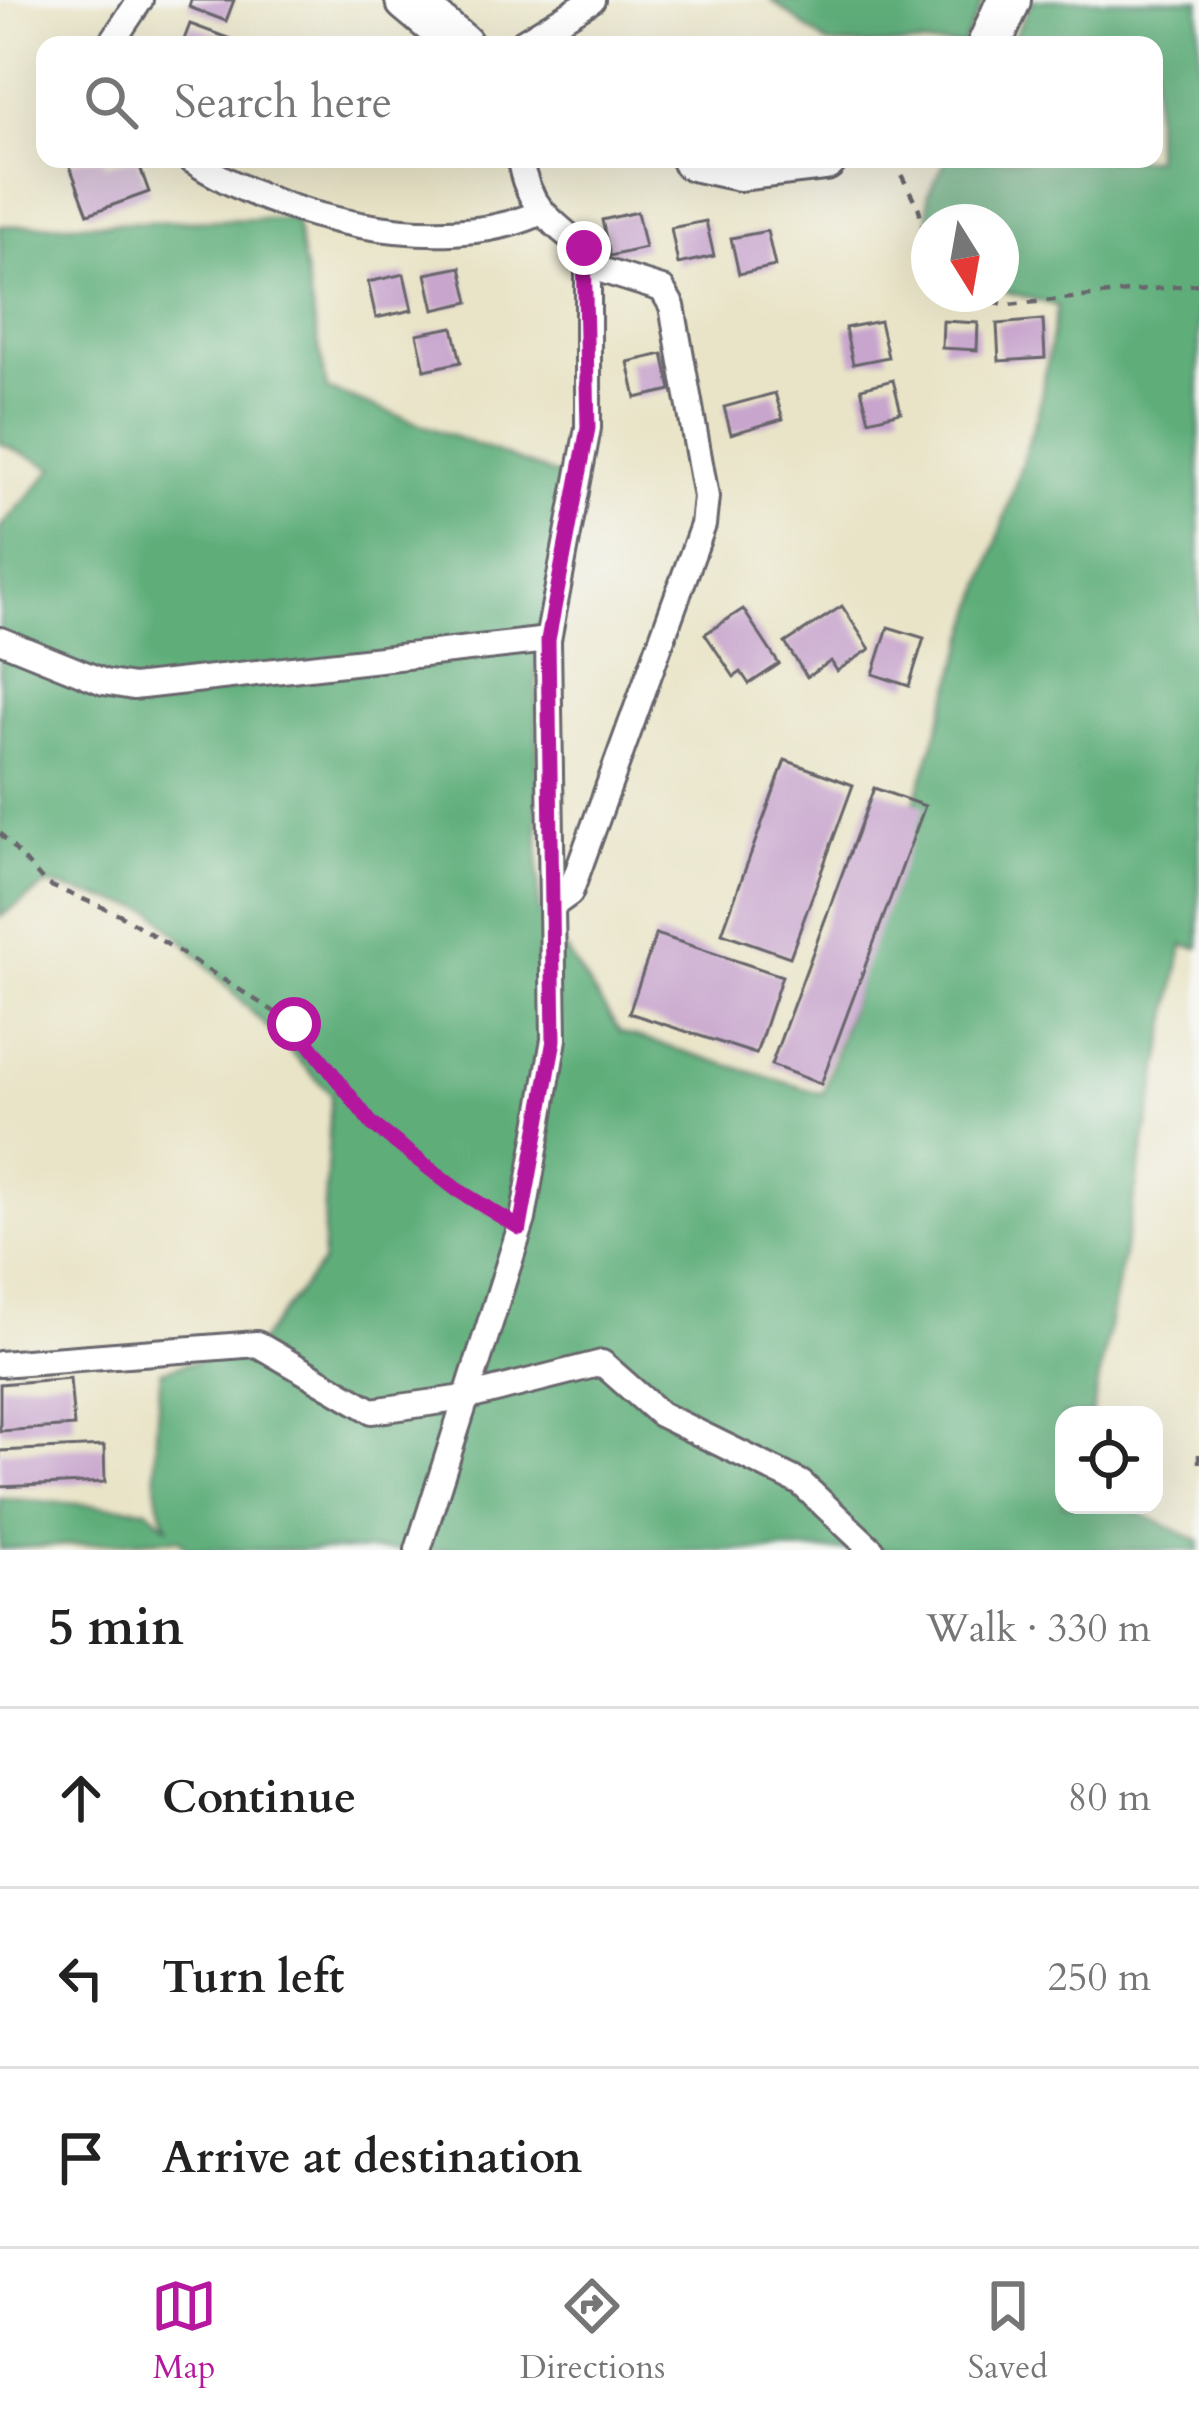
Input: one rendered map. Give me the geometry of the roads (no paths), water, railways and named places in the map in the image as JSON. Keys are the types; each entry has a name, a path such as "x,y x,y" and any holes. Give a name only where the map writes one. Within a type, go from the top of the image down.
{"highway":[{"path":"407,0 450,36"},
{"path":"993,36 1009,0"}],"street":[{"path":"116,36 140,0"},
{"path":"533,36 592,0"},
{"path":"207,168 266,200 388,227 501,230 539,213"},
{"path":"418,1550 520,1228 554,1040 548,640 588,428 588,266 584,248 539,213 521,168"},
{"path":"552,906 570,893 703,525 706,497 672,306 662,289 588,266"},
{"path":"0,640 104,682 133,686 548,640"},
{"path":"0,1364 257,1344 372,1411 464,1398 602,1363 660,1414 800,1483 872,1550"}]}
